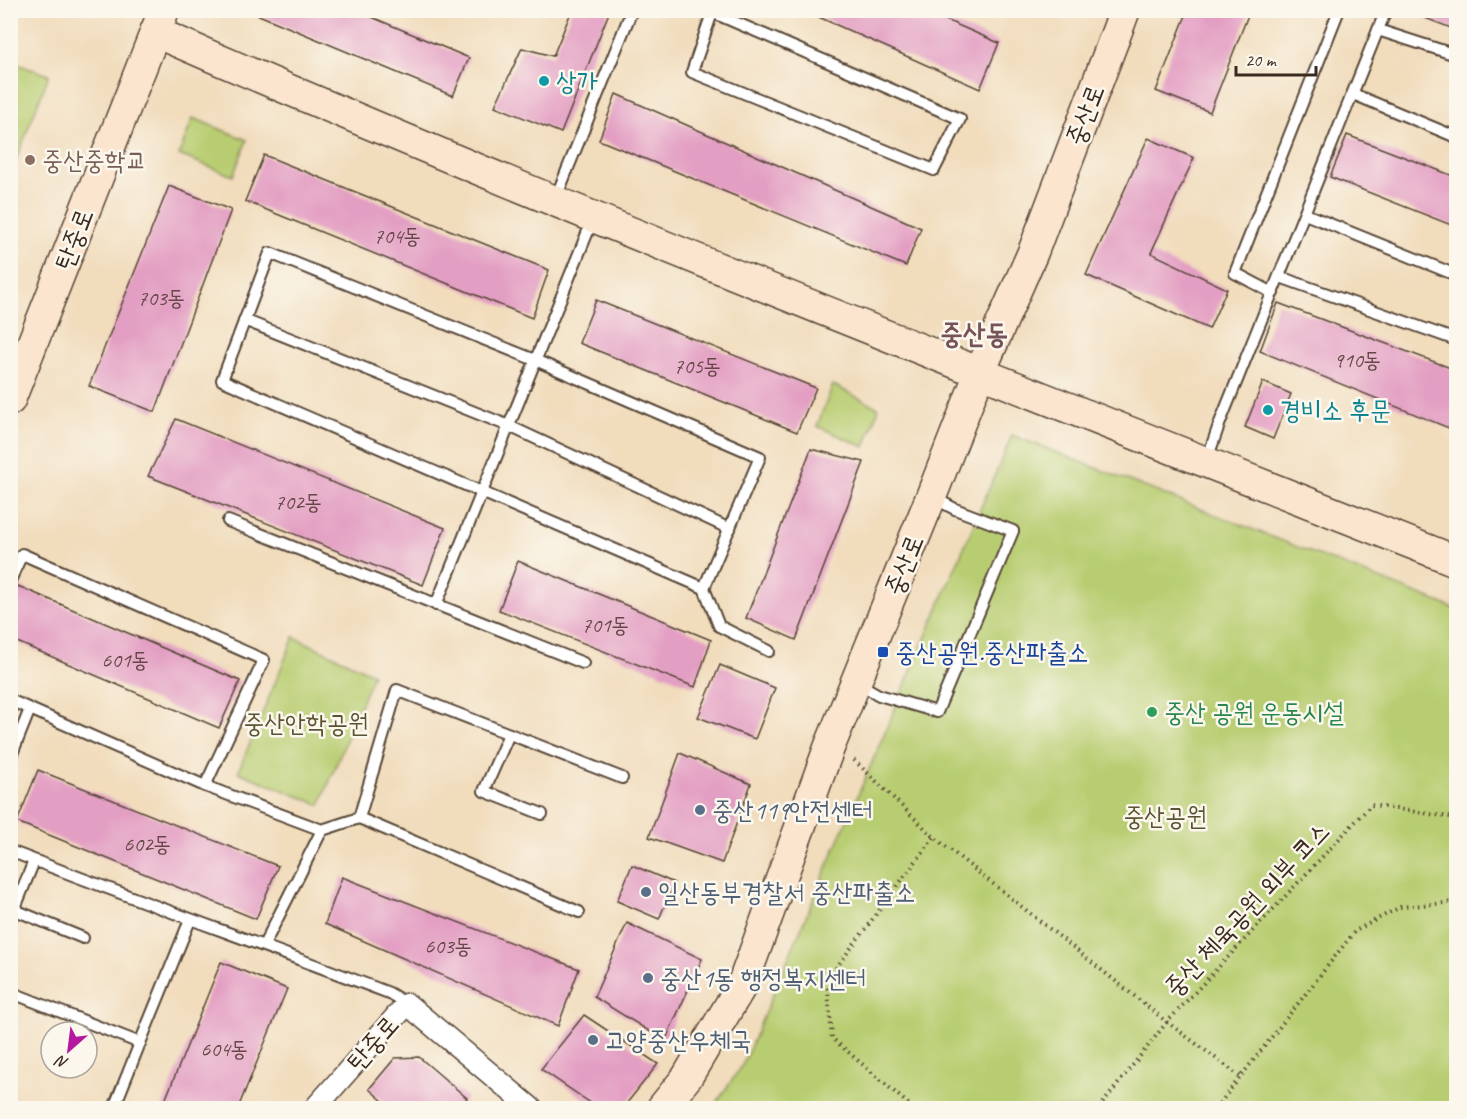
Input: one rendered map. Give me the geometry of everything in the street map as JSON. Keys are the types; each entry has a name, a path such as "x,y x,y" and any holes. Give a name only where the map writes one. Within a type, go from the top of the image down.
{"main road":[{"name":"중산로","path":"662,1108 687,1077 743,983 829,748 932,497 980,372 1034,252 1125,10"},
{"path":"159,21 555,200 1456,561"},
{"name":"탄중로","path":"10,400 159,21"}],"street":[{"name":"탄중로","path":"315,1108 407,1004"},
{"path":"407,1004 531,1108"}],"lane":[{"path":"555,200 632,10"},
{"path":"1273,293 1235,273 1339,10"},
{"path":"1206,462 1386,10"},
{"path":"709,12 960,119 934,170 692,72 709,12"},
{"path":"1378,30 1456,55"},
{"path":"1353,94 1456,137"},
{"path":"1305,214 1456,275"},
{"path":"436,605 594,216"},
{"path":"704,588 222,380 270,253 535,360 760,457 704,588 719,626 769,651"},
{"path":"1280,277 1456,340"},
{"path":"244,320 509,426 730,529"},
{"path":"856,682 879,695 937,712 1013,531 955,509 932,497"},
{"path":"228,521 583,663"},
{"path":"10,581 22,554 264,660 205,786"},
{"path":"359,818 397,690 622,778"},
{"path":"10,700 205,786 322,830 359,818 579,912"},
{"path":"10,759 30,709"},
{"path":"508,734 484,791 542,814"},
{"path":"264,945 322,830"},
{"path":"10,852 190,920 264,945 389,993 407,1004"},
{"path":"34,861 13,915 83,938"},
{"path":"114,1108 190,920"},
{"path":"10,992 140,1043"}],"path":[{"path":"853,759 934,837 1167,1022 1241,1077"},
{"name":"중산 체육공원 외부 코스","path":"1099,1108 1167,1022 1371,805 1456,819"},
{"path":"913,1108 832,1038 827,980 934,837"},
{"path":"1216,1108 1355,931 1400,907 1456,902"}],"green space":[{"path":"10,62 49,75 11,173"},
{"path":"193,118 247,140 233,176 179,155"},
{"path":"833,385 879,408 865,447 817,426"},
{"name":"중산공원","path":"1012,435 1456,609 1456,1108 713,1108 743,1064"},
{"name":"중산안학공원","path":"294,637 373,674 320,805 238,772"}],"building":[{"path":"255,10 355,10 469,58 453,96 254,13"},
{"name":"상가","path":"572,10 610,10 561,133 495,106 522,48 553,56"},
{"path":"803,10 923,10 999,43 980,89"},
{"path":"1188,10 1250,10 1210,112 1156,91"},
{"path":"1407,10 1456,10 1456,30 1407,11"},
{"path":"616,94 921,228 906,266 599,140"},
{"path":"1347,135 1456,177 1456,227 1330,177"},
{"path":"1148,138 1194,158 1151,253 1227,289 1209,329 1086,275"},
{"path":"264,155 549,270 532,318 245,201"},
{"path":"169,186 231,210 155,412 89,386"},
{"path":"596,300 816,388 797,432 579,343"},
{"path":"1278,303 1456,370 1456,431 1260,351"},
{"name":"경비소 후문","path":"1263,382 1291,394 1273,439 1245,427"},
{"path":"176,419 445,528 423,585 148,476"},
{"path":"811,449 864,462 796,640 746,618"},
{"path":"518,561 711,640 695,687 499,610"},
{"path":"18,586 240,681 219,728 10,639 10,604"},
{"path":"720,665 775,688 755,739 698,717"},
{"name":"중산119안전센터","path":"680,753 751,784 722,863 649,837"},
{"path":"38,770 278,866 256,919 17,822"},
{"name":"일산동부경찰서 중산파출소","path":"632,865 674,883 659,919 617,901"},
{"path":"342,877 579,969 558,1026 325,924"},
{"name":"중산1동 행정복지센터","path":"627,923 702,959 665,1041 594,997"},
{"path":"221,962 287,989 238,1108 162,1108"},
{"name":"고양중산우체국","path":"584,1015 658,1064 623,1108 598,1108 541,1069"},
{"path":"419,1057 467,1098 459,1108 391,1108 369,1089 395,1058"}],"place":[{"name":"상가","path":"544,81"},
{"name":"중산중학교","path":"30,160"},
{"name":"경비소 후문","path":"1268,410"},
{"name":"중산공원.중산파출소","path":"883,652"},
{"name":"중산 공원 운동시설","path":"1152,712"},
{"name":"중산119안전센터","path":"700,810"},
{"name":"일산동부경찰서 중산파출소","path":"646,892"},
{"name":"중산1동 행정복지센터","path":"648,978"},
{"name":"고양중산우체국","path":"593,1040"}],"district":[{"name":"중산동","path":"974,333"}]}
